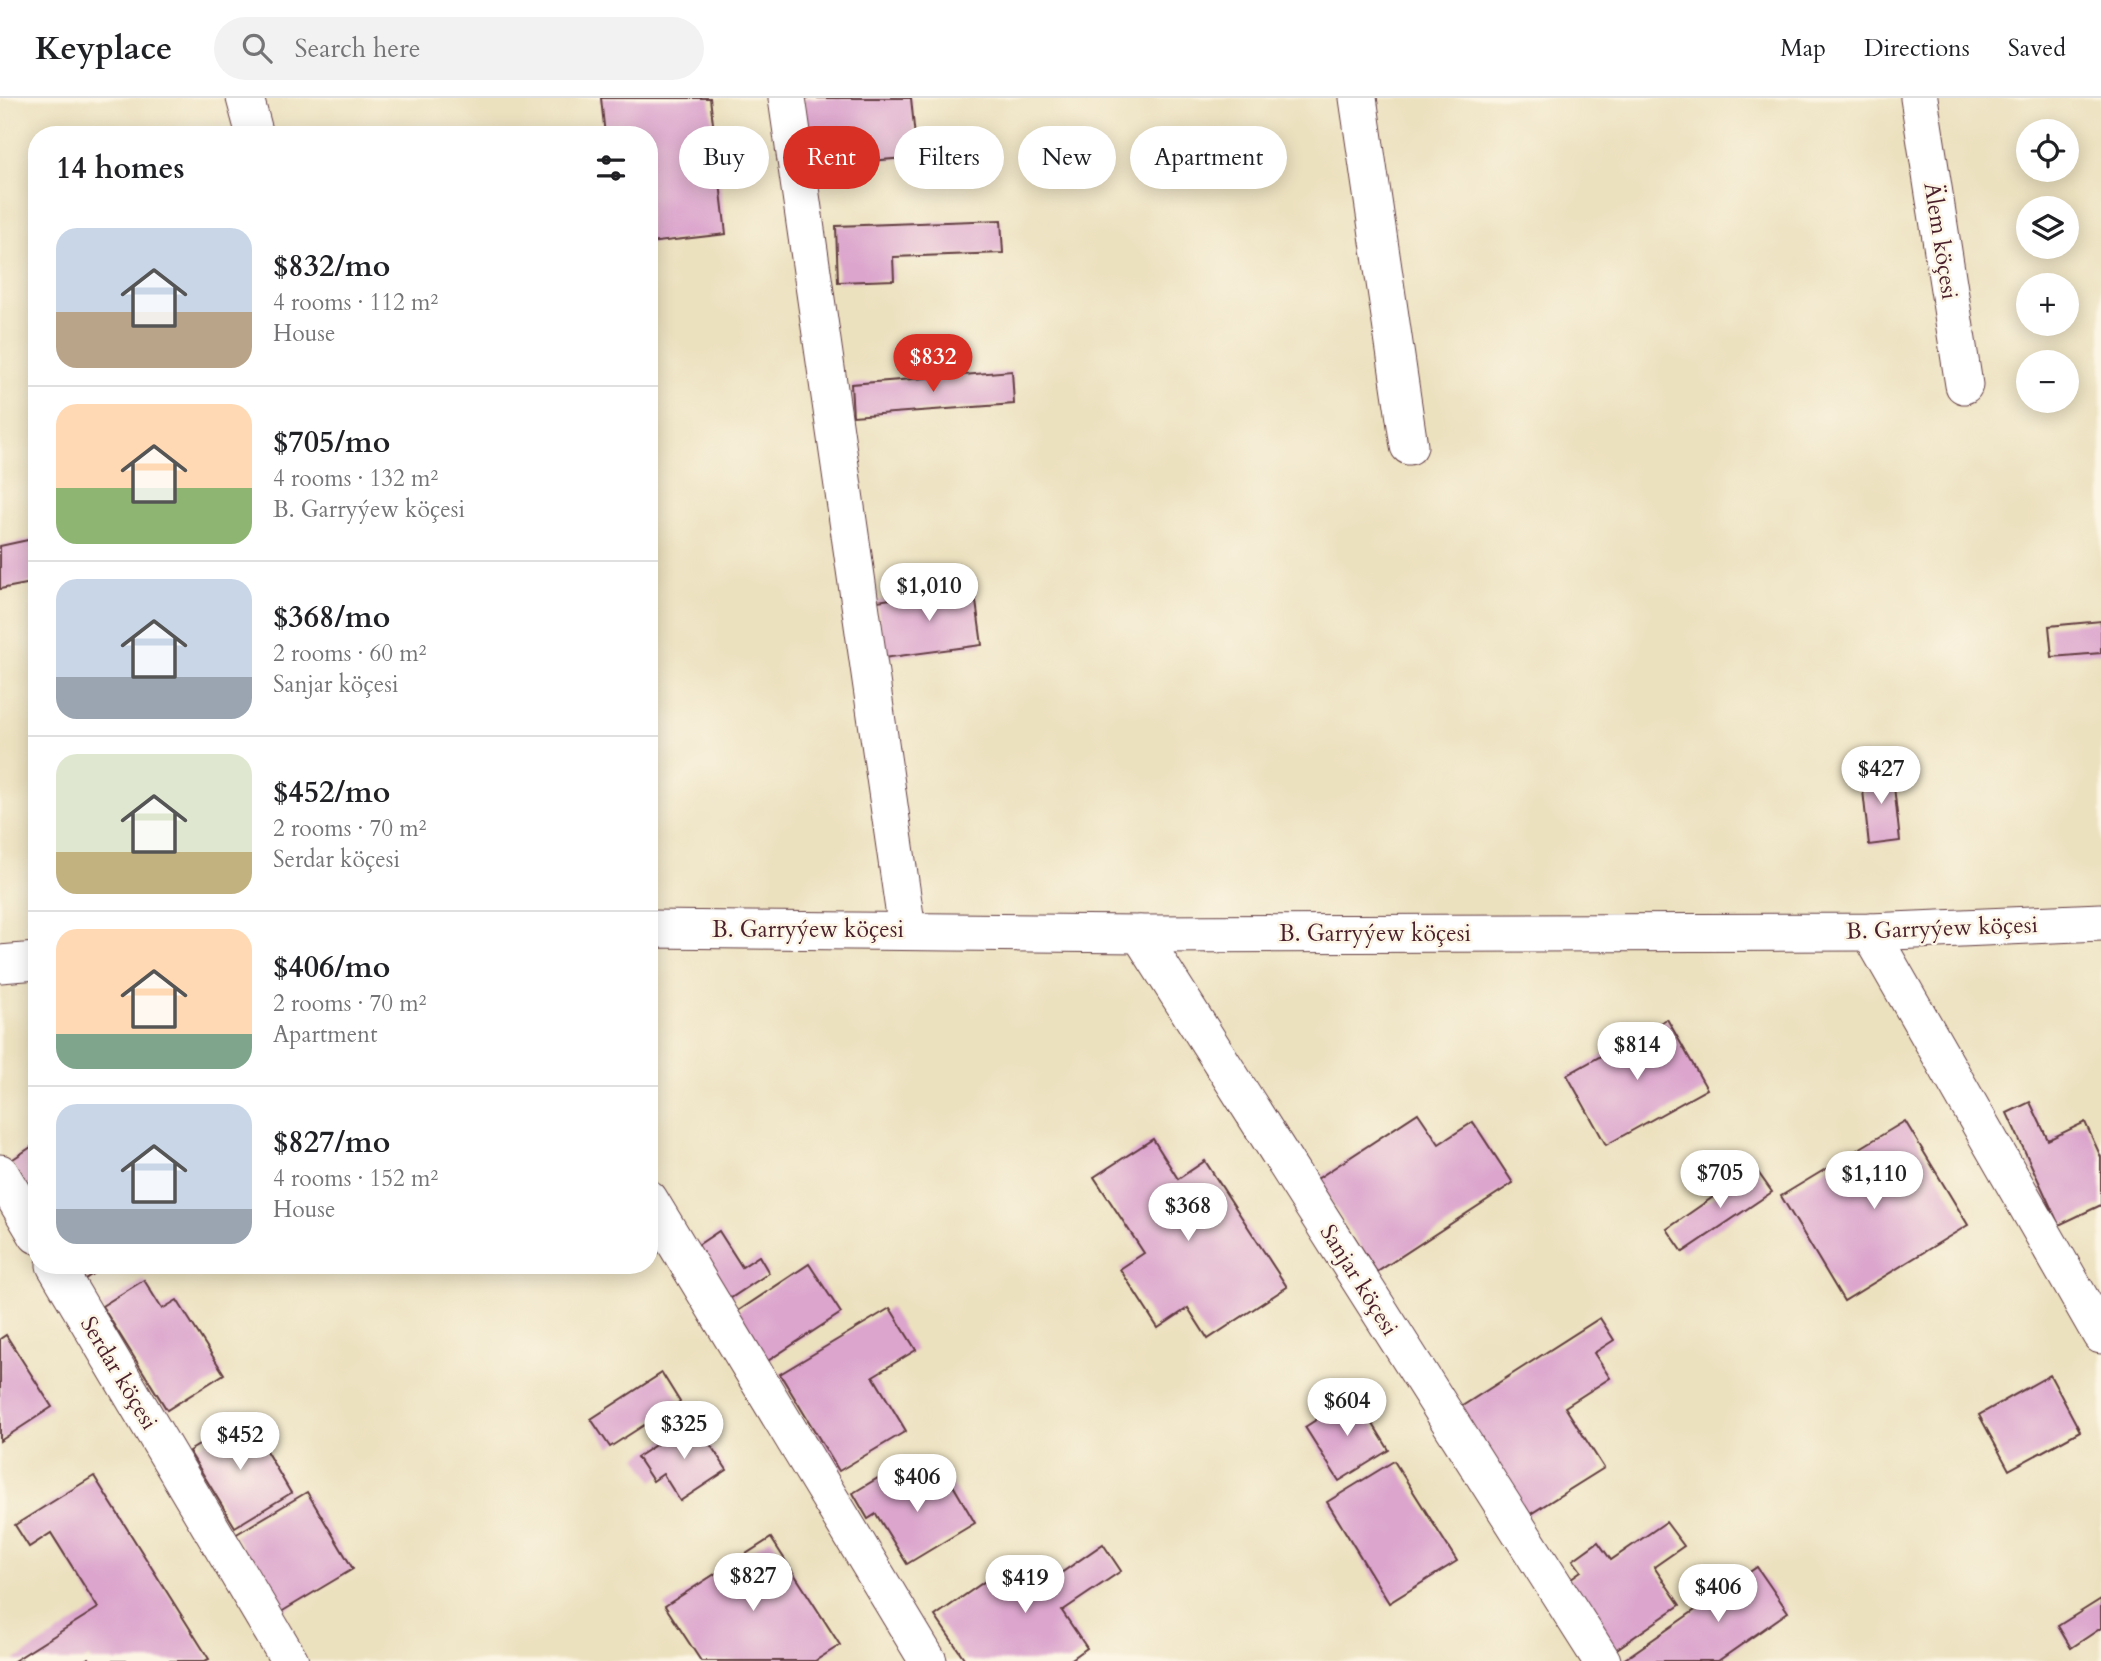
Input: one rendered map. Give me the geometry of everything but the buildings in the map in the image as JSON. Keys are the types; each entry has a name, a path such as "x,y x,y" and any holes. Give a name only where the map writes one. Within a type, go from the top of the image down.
{"street":[{"path":"245,98 253,126"},
{"path":"787,98 907,930"},
{"path":"1358,98 1409,446"},
{"name":"Älem köçesi","path":"1919,98 1964,385"},
{"name":"B. Garryýew köçesi","path":"658,929 1139,934 1870,932 2101,922"},
{"path":"1870,932 2101,1335"},
{"name":"Sanjar köçesi","path":"1139,934 1602,1661"},
{"path":"0,964 28,962"},
{"path":"0,1173 28,1220"},
{"path":"658,1214 928,1661"},
{"name":"Serdar köçesi","path":"60,1274 290,1661"}]}
